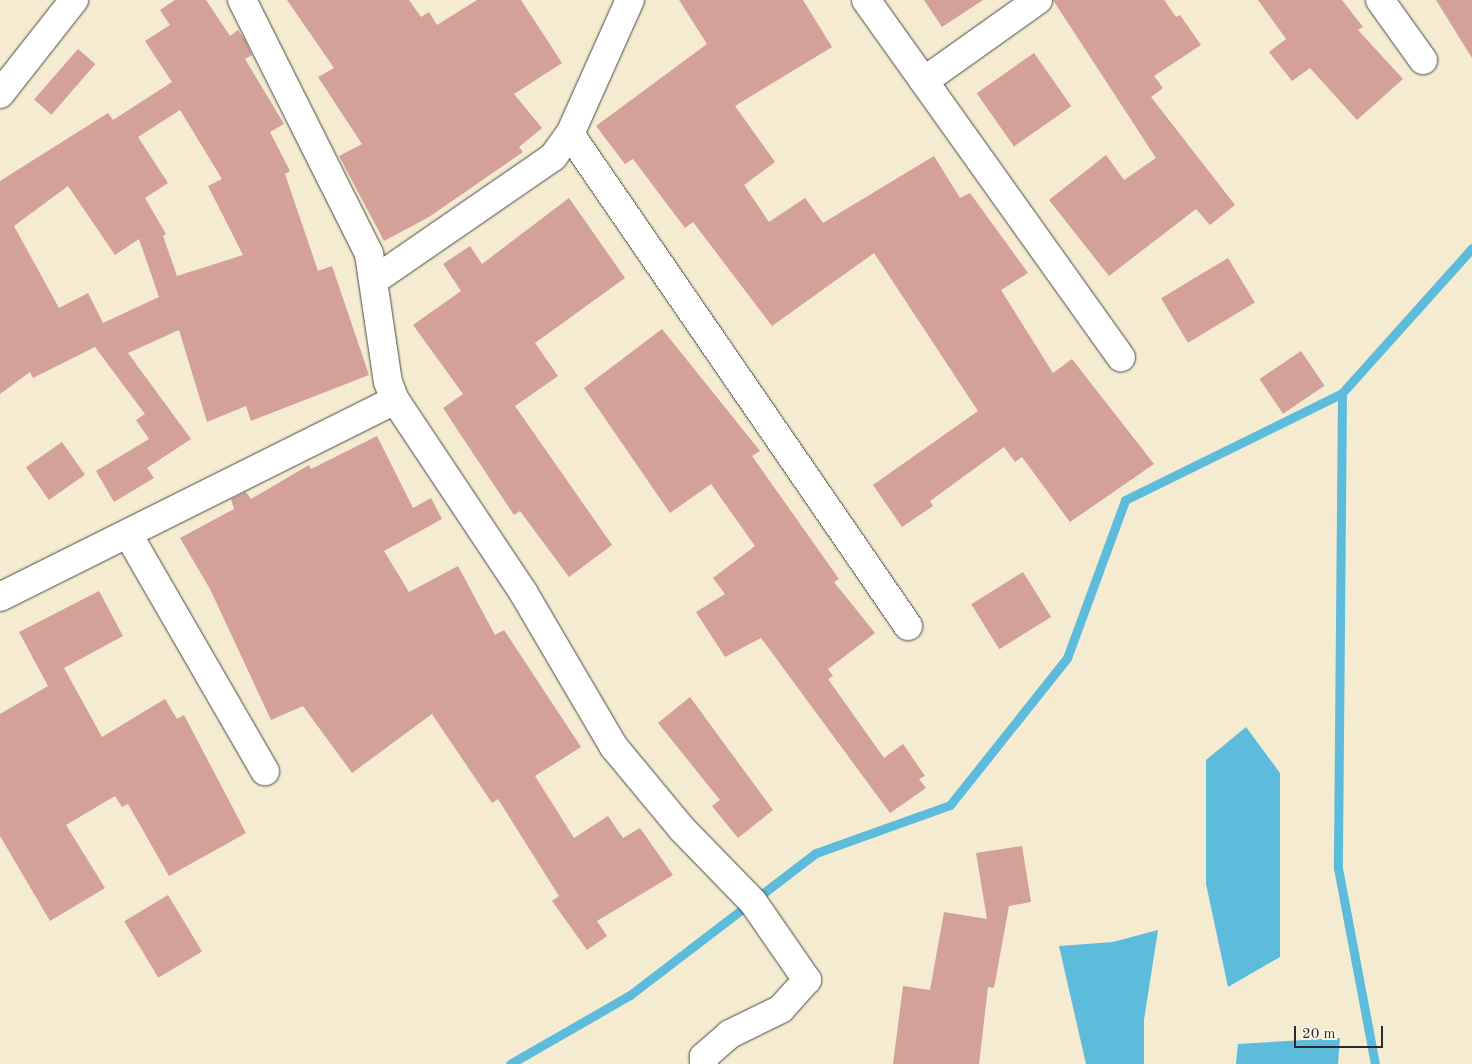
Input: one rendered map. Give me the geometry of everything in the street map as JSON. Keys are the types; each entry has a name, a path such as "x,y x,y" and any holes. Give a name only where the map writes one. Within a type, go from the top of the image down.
{"street":[{"path":"0,94 74,0"},
{"path":"242,0 369,254 376,279 388,382 395,400 523,592 614,748 682,829 753,902 807,980 781,1009 730,1034 704,1057 704,1064"},
{"path":"376,279 553,157 570,134 630,0"},
{"path":"866,0 1121,358"},
{"path":"924,81 1038,0"},
{"path":"1380,0 1423,60"},
{"path":"570,134 908,626"},
{"path":"0,597 395,400"},
{"path":"128,534 265,771"}],"water":[{"path":"1246,727 1280,773 1280,957 1228,987 1206,884 1206,760"},
{"path":"1158,930 1144,1020 1144,1064 1086,1064 1059,946 1113,942"},
{"path":"1340,1038 1338,1064 1236,1064 1238,1044"}],"building":[{"path":"175,0 206,0 230,36 238,30 245,40 252,55 245,59 284,124 270,132 290,171 285,174 318,271 332,266 369,375 251,421 246,406 207,422 179,330 128,353 191,439 147,468 154,478 114,502 96,471 149,439 136,420 145,414 95,347 33,378 30,372 0,394 0,181 108,113 113,120 172,82 145,41 170,25 160,10","holes":["180,110 222,179 208,186 243,255 177,276 163,236 166,234 145,198 168,183 138,137","68,186 115,255 139,239 159,297 103,323 88,293 59,308 14,226"]},
{"path":"287,0 409,0 421,17 429,12 437,25 477,0 521,0 562,63 514,94 542,128 519,147 523,152 429,217 384,241 339,156 362,144 318,77 334,68"},
{"path":"679,0 803,0 832,47 735,106 775,162 744,185 769,222 805,198 823,223 934,156 960,198 970,193 1028,273 1001,290 1053,373 1072,359 1154,464 1070,522 1022,457 1015,462 1004,447 930,501 933,506 902,527 873,485 978,411 874,253 772,326 693,222 685,228 633,159 625,164 596,126 707,44"},
{"path":"924,0 983,0 942,27"},
{"path":"1053,0 1164,0 1176,17 1180,15 1201,45 1154,76 1163,88 1151,97 1235,205 1210,225 1196,209 1109,276 1049,200 1106,155 1124,180 1156,158"},
{"path":"1258,0 1342,0 1363,27 1358,30 1403,79 1357,120 1310,68 1292,81 1269,52 1286,39"},
{"path":"1436,0 1472,0 1472,58"},
{"path":"78,49 95,64 51,115 34,100"},
{"path":"1034,53 1071,106 1014,146 977,93"},
{"path":"569,198 625,278 535,343 558,376 515,406 612,545 569,577 520,511 514,515 443,408 463,394 413,325 461,291 443,264 470,246 482,264"},
{"path":"1228,258 1255,303 1188,343 1161,298"},
{"path":"662,329 760,451 752,456 839,579 834,582 875,633 828,669 833,676 828,679 884,758 903,744 925,776 919,779 926,788 890,813 761,638 725,657 696,612 725,594 713,578 755,546 711,484 670,513 584,388"},
{"path":"1301,351 1324,386 1283,414 1260,379"},
{"path":"377,436 413,508 431,498 442,519 384,551 409,592 458,566 495,635 504,630 581,747 535,776 574,838 608,816 623,838 640,828 673,875 597,921 607,936 587,950 552,901 559,896 498,799 492,803 432,714 352,773 303,706 271,720 210,589 180,538 234,509 231,499 246,492 251,499 309,465 311,469"},
{"path":"62,442 85,475 49,500 26,467"},
{"path":"1023,572 1051,617 999,649 971,604"},
{"path":"99,591 123,636 64,668 102,737 165,699 177,719 184,715 246,833 169,876 128,804 122,807 115,796 66,825 105,888 50,921 0,836 0,714 48,686 19,632"},
{"path":"690,697 773,810 738,838 712,806 720,800 658,723"},
{"path":"1022,846 1031,902 1009,906 994,988 988,987 979,1064 893,1064 903,986 930,990 944,912 987,919 976,853"},
{"path":"168,895 202,952 158,978 124,921"}],"waterway":[{"path":"510,1064 630,995 816,853 950,805 1067,658 1125,500 1342,393 1472,248"},
{"path":"1342,393 1338,868 1375,1064"}]}
